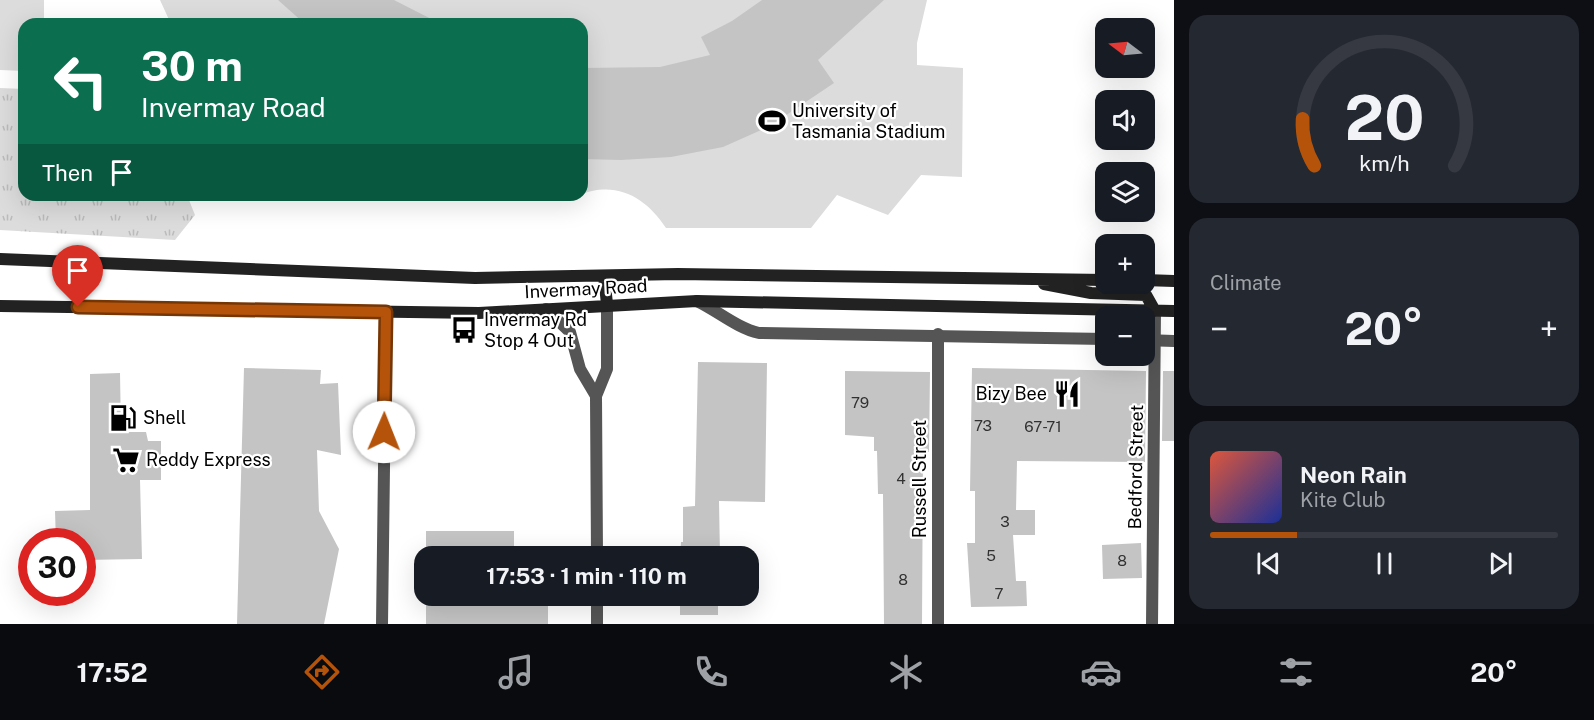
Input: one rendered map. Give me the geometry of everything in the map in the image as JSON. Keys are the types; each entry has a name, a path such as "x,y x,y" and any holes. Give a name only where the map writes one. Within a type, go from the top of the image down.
{"main road":[{"name":"Invermay Road","path":"0,259 475,278 678,274 1095,280"},
{"path":"604,276 607,304"},
{"path":"1019,279 1091,293 1146,296 1152,306"},
{"path":"1155,280 1174,281"},
{"name":"Invermay Road","path":"0,306 479,313 607,304 697,301 1095,310"},
{"name":"Invermay Road","path":"1155,311 1174,311"}],"street":[{"path":"697,301 719,311 745,330 759,333 938,334 1095,339"},
{"path":"597,546 596,396 607,369 607,304"},
{"path":"546,309 570,332 580,369 596,396"},
{"path":"382,624 386,312"},
{"name":"Russell Street","path":"938,334 938,624"},
{"path":"1155,340 1174,340"},
{"name":"Bedford Street","path":"1150,366 1152,624"},
{"path":"597,606 597,624"}],"green space":[{"path":"0,0 44,0 44,18 18,18 18,71 0,70"},
{"name":"University of Tasmania Stadium","path":"160,0 927,0 917,43 917,65 963,68 962,177 921,175 888,215 837,195 811,228 666,228 652,210 635,197 615,190 588,192 588,18 168,18"},
{"path":"0,88 18,89 18,201 189,201 195,215 175,240 0,230"}],"building":[{"path":"278,0 394,0 429,18 298,18"},
{"path":"762,0 884,0 818,60 834,83 770,126 723,147 671,157 588,159 588,68 660,67 710,55 701,37 732,21"},
{"path":"698,362 767,363 765,502 719,501 720,546 681,546 683,542 683,507 695,506"},
{"path":"244,368 321,370 320,384 338,383 341,455 317,450 319,511 339,549 324,624 237,624"},
{"path":"972,368 1146,371 1145,462 1017,461 1016,510 1035,510 1035,535 1013,535 1016,581 1026,581 1027,606 971,607 967,543 975,543 975,491 970,491"},
{"path":"845,371 930,372 929,452 923,452 922,624 884,624 883,494 878,494 877,451 874,451 874,437 845,435"},
{"path":"1163,371 1174,371 1174,441 1162,441"},
{"path":"120,373 121,432 146,432 148,441 161,441 161,480 140,480 142,559 96,560 96,528 56,528 55,511 90,510 90,374"},
{"path":"426,531 514,531 514,546 426,546"},
{"path":"1141,543 1142,578 1103,579 1102,545"},
{"path":"426,606 548,606 548,624 426,624"},
{"path":"680,606 718,606 718,615 680,615"}],"place":[{"name":"University of Tasmania Stadium","path":"772,121"},
{"name":"Invermay Rd Stop 4 Out","path":"464,330"},
{"name":"Bizy Bee","path":"1067,394"},
{"name":"Shell","path":"123,418"},
{"name":"Reddy Express","path":"126,460"}],"route":[{"path":"78,307 386,312 384,432"}]}
